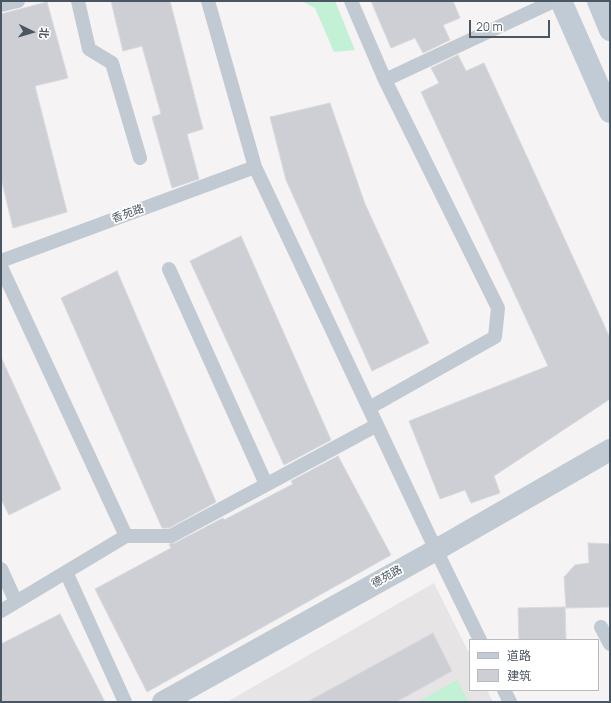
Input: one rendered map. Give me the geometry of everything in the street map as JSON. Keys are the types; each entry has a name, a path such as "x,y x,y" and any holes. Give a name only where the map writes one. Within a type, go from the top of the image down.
{"main road":[{"path":"561,1 610,112"},
{"path":"598,1 610,30"}],"street":[{"name":"德苑路","path":"163,702 436,550 610,450"}],"lane":[{"path":"1,5 18,1"},
{"path":"78,1 90,49 112,62 140,158"},
{"path":"208,1 255,167 480,639"},
{"path":"351,1 385,80 498,308 495,337 369,408"},
{"path":"385,80 554,1"},
{"name":"香苑路","path":"1,261 255,167"},
{"path":"1,267 126,536"},
{"path":"169,269 266,484"},
{"path":"1,611 126,536 171,536 377,425"},
{"path":"1,569 16,602"},
{"path":"66,572 125,702"},
{"path":"601,627 610,644"},
{"path":"504,691 510,702"}],"shaded area":[{"path":"434,583 469,653 469,691 488,691 493,702 227,702"}],"green space":[{"path":"301,1 335,1 355,50 334,52 315,8"},
{"path":"457,680 469,702 418,702"}],"building":[{"path":"111,1 170,1 203,129 187,134 199,179 172,188 152,117 161,114 142,46 123,51"},
{"path":"371,1 453,1 460,18 443,25 450,40 423,53 415,38 391,48"},
{"path":"47,2 68,78 35,86 67,212 13,228 1,178 1,14"},
{"path":"458,55 466,71 484,63 610,338 610,399 494,476 500,493 471,503 465,490 440,499 409,421 548,366 421,92 439,83 431,68"},
{"path":"330,103 365,204 429,343 372,371 286,180 270,117"},
{"path":"241,236 331,440 284,465 190,261"},
{"path":"117,271 216,502 169,528 162,528 61,298"},
{"path":"1,357 61,489 9,515 1,499"},
{"path":"338,456 391,555 147,692 95,589 171,548 169,544 175,543 223,518 224,520 293,484 291,481"},
{"path":"588,543 610,544 610,607 566,608 564,577 575,565 589,563"},
{"path":"565,607 566,639 519,639 518,608"},
{"path":"60,614 105,702 1,702 1,644"},
{"path":"433,633 452,671 396,702 307,702"}]}
